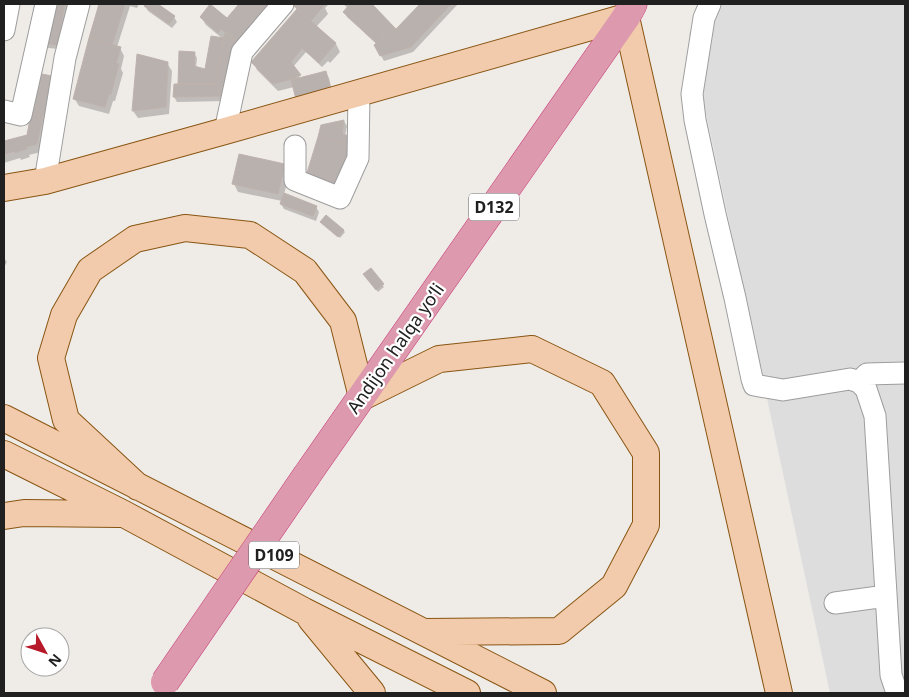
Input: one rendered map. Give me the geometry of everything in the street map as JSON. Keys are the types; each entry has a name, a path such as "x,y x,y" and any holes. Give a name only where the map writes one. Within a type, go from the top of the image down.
{"highway":[{"name":"Andijon halqa yo‘li","path":"161,688 630,10"}],"main road":[{"path":"4,188 45,181 359,93 630,10 780,693"},
{"path":"138,486 66,420 51,358 64,314 90,270 135,239 186,228 250,235 305,271 343,321 362,397 439,359 532,349 602,383 646,454 646,526 614,586 559,632 426,632"},
{"name":"D109","path":"4,418 543,693"},
{"name":"D109","path":"4,454 124,514 304,611 467,693"},
{"path":"4,516 24,513 124,514"},
{"path":"304,611 372,693"}],"lane":[{"path":"4,30 9,4"},
{"path":"4,111 21,115 46,4"},
{"path":"45,181 65,58 79,4"},
{"path":"225,131 242,52 283,4"},
{"path":"710,4 704,18 692,94 695,120 752,379 754,385 783,390 850,379 859,382 866,389 875,416 891,675 896,693"},
{"path":"34,52 65,58"},
{"path":"295,146 295,180 340,198 358,158 359,93"},
{"path":"859,382 867,374 905,372"},
{"path":"835,603 886,596"}],"shaded area":[{"path":"702,4 905,4 905,693 830,693 689,34"}],"building":[{"path":"51,4 65,4 57,45 43,43"},
{"path":"99,4 125,4 112,45 89,38"},
{"path":"145,4 158,4 175,16 169,24 144,6"},
{"path":"210,4 227,18 239,4 269,5 238,43 221,29 218,33 200,17"},
{"path":"296,4 324,5 311,21 294,6"},
{"path":"350,4 372,4 395,28 376,43 343,12"},
{"path":"420,4 425,4 439,17 411,47 396,29"},
{"path":"425,4 451,4 439,17"},
{"path":"297,9 336,43 325,56 301,35 277,62 292,79 273,84 251,62"},
{"path":"395,28 411,47 380,56 374,45"},
{"path":"225,33 236,42 224,96 173,97 174,84 215,84"},
{"path":"301,35 325,56 319,63 302,48 291,62 301,75 292,79 277,62"},
{"path":"211,36 224,38 215,84 178,84 179,51 195,52 194,66 205,69"},
{"path":"89,38 121,47 116,63 119,64 111,94 109,94 105,107 73,99"},
{"path":"137,54 168,62 166,107 132,111"},
{"path":"326,71 332,94 297,103 291,80"},
{"path":"42,74 52,76 44,116 33,114"},
{"path":"31,114 43,116 37,144 15,153 15,151 4,154 4,141 27,135"},
{"path":"344,120 342,134 354,137 351,146 318,137 321,125"},
{"path":"318,137 352,146 341,186 306,176"},
{"path":"239,154 285,164 278,194 232,184"},
{"path":"284,193 317,206 313,216 280,204"},
{"path":"326,215 344,230 338,237 320,222"},
{"path":"371,268 384,284 376,290 363,274"}]}
